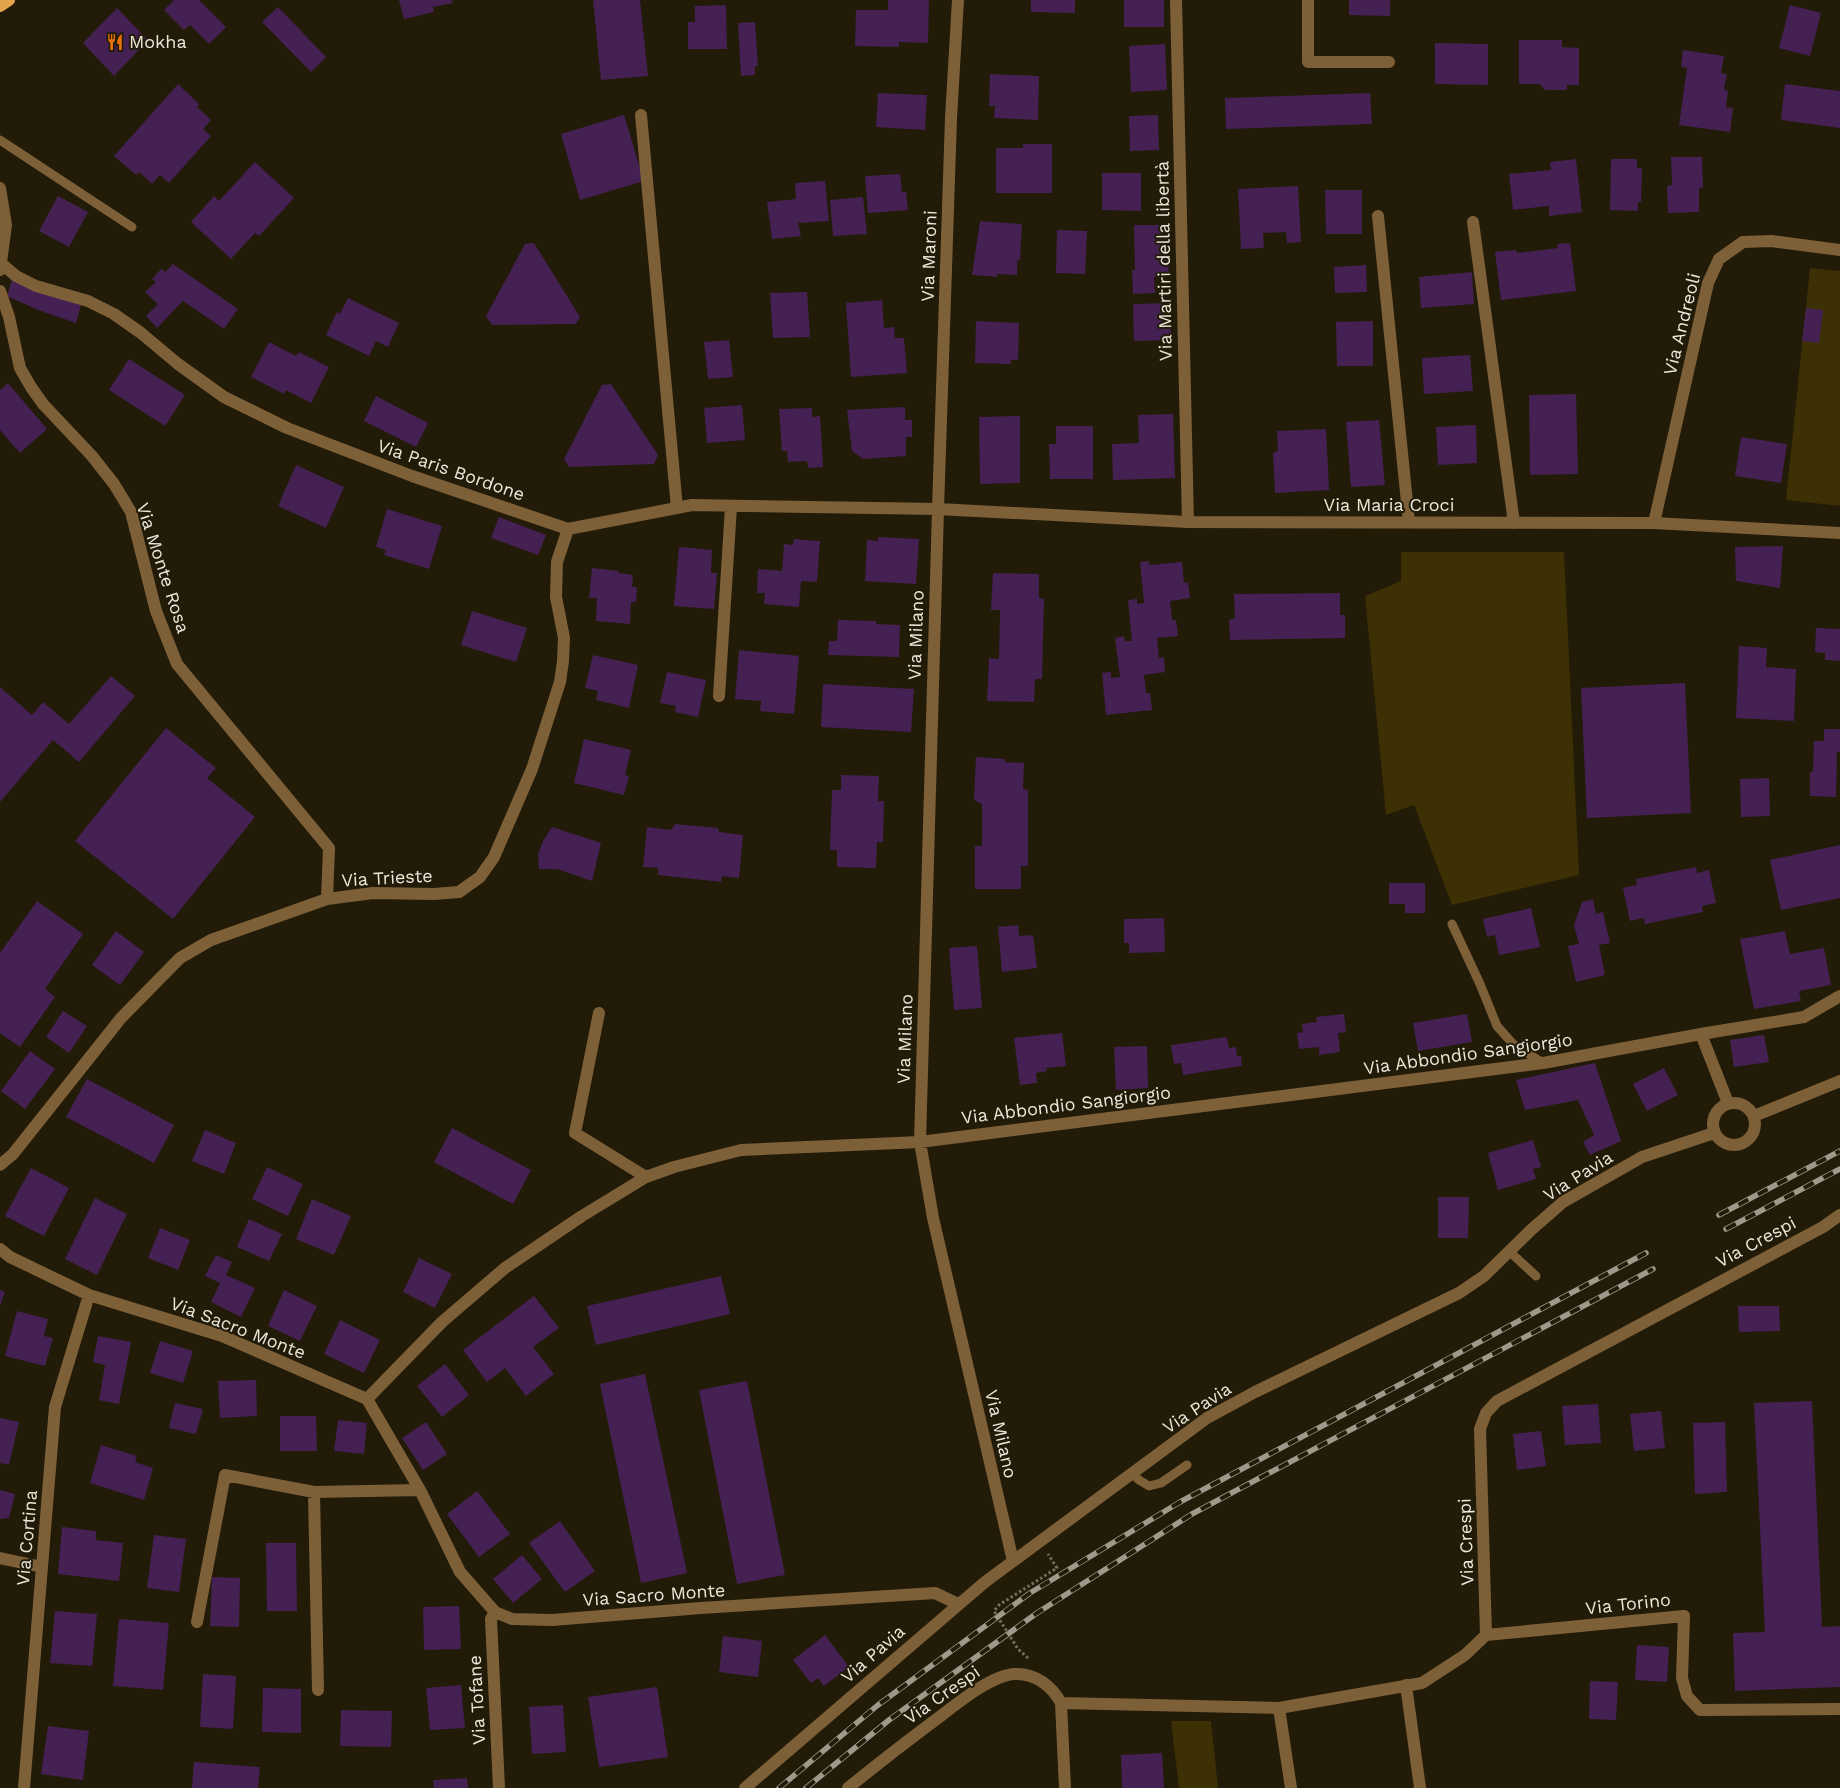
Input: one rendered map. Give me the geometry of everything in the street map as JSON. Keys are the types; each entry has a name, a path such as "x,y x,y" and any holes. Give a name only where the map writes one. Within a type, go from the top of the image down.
{"main road":[{"path":"0,6 9,0"}],"street":[{"name":"Via Martiri della libertà","path":"1176,0 1188,522"},
{"path":"1308,0 1308,62 1389,62"},
{"name":"Via Maroni","path":"938,509 957,1"},
{"path":"641,115 677,508"},
{"path":"0,188 6,225 1,267"},
{"path":"1378,216 1409,522"},
{"path":"1473,222 1514,523"},
{"name":"Via Andreoli","path":"1654,523 1708,283 1719,258 1743,242 1771,241 1840,250"},
{"name":"Via Paris Bordone","path":"1,267 36,286 88,301 114,314 224,397 287,428 412,476 568,529 692,506 938,509"},
{"name":"Via Monte Rosa","path":"0,291 9,317 20,368 31,387 43,404 114,484 131,512 156,611 177,664 329,848 327,899"},
{"path":"719,696 731,507"},
{"name":"Via Maria Croci","path":"938,509 1188,522 1654,523 1840,533"},
{"name":"Via Milano","path":"938,509 920,1142 933,1218 1013,1560"},
{"name":"Via Trieste","path":"0,1165 13,1154 121,1018 180,958 210,940 327,899 373,893 434,894 459,892 480,877 494,857 532,769 560,682 564,660 564,638 556,597 557,562 568,529"},
{"name":"Via Abbondio Sangiorgio","path":"367,1398 442,1322 505,1268 582,1216 646,1177 674,1167 741,1150 920,1142 1543,1063 1804,1017 1840,996"},
{"path":"599,1013 575,1133 646,1177"},
{"path":"1701,1034 1728,1103"},
{"path":"1754,1116 1840,1081"},
{"path":"1736,1102 1743,1105 1750,1109 1754,1116 1756,1125 1753,1134 1746,1141 1738,1145 1728,1144 1714,1133 1713,1123 1715,1114 1728,1103 1736,1102"},
{"name":"Via Pavia","path":"744,1788 958,1604 1013,1560 1207,1418 1255,1392 1459,1292 1484,1276 1563,1202 1601,1179 1642,1157 1714,1133"},
{"name":"Via Crespi","path":"1486,1635 1480,1429 1486,1413 1497,1401 1823,1226 1840,1215"},
{"name":"Via Sacro Monte","path":"0,1249 10,1257 89,1295 222,1336 367,1398"},
{"name":"Via Cortina","path":"24,1788 55,1407 89,1295"},
{"path":"367,1398 420,1490 460,1572 496,1612"},
{"path":"197,1622 225,1474 314,1492 420,1490"},
{"path":"314,1492 318,1690"},
{"path":"0,1558 42,1567"},
{"name":"Via Sacro Monte","path":"496,1612 512,1619 552,1620 935,1593 958,1604"},
{"name":"Via Tofane","path":"496,1612 491,1619 500,1788"},
{"name":"Via Torino","path":"1486,1635 1684,1616 1682,1678 1687,1696 1700,1710 1840,1709"},
{"path":"1065,1788 1061,1703 1279,1708 1422,1683 1465,1654 1486,1635"},
{"name":"Via Crespi","path":"848,1788 969,1695 996,1678 1014,1674 1029,1675 1045,1683 1055,1692 1061,1703"},
{"path":"1406,1685 1420,1788"},
{"path":"1279,1708 1292,1788"}],"lane":[{"path":"0,140 132,227"},
{"path":"1452,924 1498,1026 1513,1044 1543,1063"},
{"path":"1510,1252 1536,1276"},
{"path":"1132,1473 1149,1486 1161,1483 1187,1465"}],"path":[{"path":"1033,1663 1018,1649 994,1611 999,1605 1057,1568 1039,1541"}],"shaded area":[{"path":"1810,268 1840,271 1840,506 1786,500"},
{"path":"1401,552 1564,552 1579,875 1452,905 1414,805 1386,815 1365,596 1401,581"},
{"path":"1171,1721 1211,1721 1218,1788 1179,1788"}],"building":[{"path":"174,0 199,0 226,27 209,44 190,25 184,30 164,10"},
{"path":"399,0 452,0 453,3 433,7 434,12 404,19"},
{"path":"593,0 640,0 648,76 601,80"},
{"path":"888,0 929,0 928,43 899,42 899,47 855,46 856,10 888,10"},
{"path":"1031,0 1075,0 1075,13 1031,12"},
{"path":"1124,0 1164,0 1164,27 1124,27"},
{"path":"1349,0 1390,0 1390,16 1349,15"},
{"path":"726,5 727,49 688,49 688,22 695,22 695,6"},
{"path":"1790,5 1821,13 1810,56 1779,48"},
{"path":"278,7 326,57 311,72 262,22"},
{"path":"117,8 148,40 114,76 83,43"},
{"path":"755,22 758,66 755,66 755,75 741,76 738,23"},
{"path":"1519,40 1562,40 1562,47 1579,48 1579,85 1567,85 1567,90 1545,90 1540,84 1519,84"},
{"path":"1435,43 1488,44 1488,85 1435,84"},
{"path":"1165,44 1167,90 1131,92 1129,46"},
{"path":"1683,50 1724,56 1721,73 1727,74 1724,89 1728,91 1726,107 1733,108 1730,132 1679,125 1687,68 1681,67"},
{"path":"990,74 1039,76 1038,120 994,118 995,106 989,106"},
{"path":"178,84 199,104 197,107 211,120 203,129 211,136 169,183 160,175 152,184 139,172 136,175 114,156"},
{"path":"1785,84 1840,91 1840,128 1781,120"},
{"path":"878,93 927,95 925,130 876,127"},
{"path":"1370,93 1372,124 1226,129 1225,98"},
{"path":"624,115 644,181 580,200 561,134"},
{"path":"1158,115 1159,150 1130,151 1129,116"},
{"path":"1023,144 1052,144 1052,193 996,193 996,148 1023,148"},
{"path":"1671,157 1702,157 1703,188 1699,188 1699,212 1668,213 1667,186 1672,185"},
{"path":"1576,159 1582,212 1549,216 1549,206 1513,210 1509,174 1551,170 1550,162"},
{"path":"1611,159 1637,159 1637,168 1642,168 1641,202 1638,202 1638,211 1610,210"},
{"path":"255,162 294,198 259,236 255,233 231,259 191,222 214,196 219,201"},
{"path":"1102,173 1141,173 1141,211 1102,210"},
{"path":"900,174 902,192 906,192 908,210 868,213 865,176"},
{"path":"825,181 829,221 798,223 801,236 772,239 767,202 796,199 795,183"},
{"path":"1298,186 1301,242 1287,243 1286,232 1263,233 1264,248 1241,249 1238,189"},
{"path":"1325,190 1362,190 1362,234 1326,234"},
{"path":"58,196 88,212 69,247 39,231"},
{"path":"863,197 867,234 833,236 830,200"},
{"path":"980,221 1022,224 1020,260 1017,261 1017,275 997,274 997,277 972,275"},
{"path":"1134,225 1167,225 1169,277 1154,277 1155,293 1133,294 1132,270 1135,270"},
{"path":"1057,230 1087,231 1085,274 1056,273"},
{"path":"534,243 580,317 576,324 492,325 486,316 525,244"},
{"path":"1570,243 1576,291 1501,300 1495,252 1516,250 1517,253 1558,248 1557,244"},
{"path":"173,264 238,309 224,329 183,301 157,328 146,316 158,304 145,292 156,282 152,279 161,269 165,272"},
{"path":"1366,265 1367,292 1335,293 1334,267"},
{"path":"1472,272 1474,304 1421,308 1419,277"},
{"path":"12,279 81,305 76,323 38,310 7,296"},
{"path":"807,292 810,337 773,338 770,293"},
{"path":"348,298 399,323 388,347 376,341 369,356 326,335 337,312 340,314"},
{"path":"882,300 884,328 894,327 895,338 904,338 907,373 851,377 846,303"},
{"path":"1170,303 1171,340 1134,341 1133,304"},
{"path":"1806,308 1823,310 1819,343 1802,341"},
{"path":"976,321 1019,323 1018,360 1011,360 1011,364 975,363"},
{"path":"1373,321 1373,366 1337,366 1336,322"},
{"path":"729,340 733,377 708,379 704,342"},
{"path":"269,342 296,356 299,352 329,367 311,403 286,390 284,394 251,377"},
{"path":"1470,355 1473,391 1424,394 1422,358"},
{"path":"129,359 185,395 165,426 109,390"},
{"path":"8,383 47,429 20,453 0,430 0,390"},
{"path":"611,384 658,455 654,464 569,467 564,459 602,385"},
{"path":"1576,394 1578,474 1530,475 1529,395"},
{"path":"376,396 428,423 416,447 364,421"},
{"path":"742,405 745,440 707,443 704,408"},
{"path":"905,407 905,420 912,420 912,437 906,437 906,456 863,459 852,451 847,410"},
{"path":"812,408 812,417 820,416 823,467 808,468 807,461 788,462 787,451 782,451 779,409"},
{"path":"1173,414 1175,478 1113,480 1112,444 1139,443 1138,415"},
{"path":"1020,416 1020,483 980,484 979,417"},
{"path":"1379,420 1385,485 1351,487 1346,422"},
{"path":"1476,425 1477,463 1438,465 1436,427"},
{"path":"1056,426 1093,426 1093,479 1050,479 1049,444 1056,444"},
{"path":"1326,429 1329,490 1275,493 1273,453 1278,451 1277,431"},
{"path":"1741,437 1787,444 1781,483 1735,476"},
{"path":"296,465 344,487 326,528 278,506"},
{"path":"387,509 442,526 429,569 384,555 386,550 376,547"},
{"path":"499,517 546,535 538,555 491,538"},
{"path":"878,537 919,539 916,584 865,581 867,540 878,541"},
{"path":"794,539 820,541 817,582 801,581 799,607 764,604 765,593 757,593 758,569 782,571 784,544 793,545"},
{"path":"1783,546 1780,588 1736,581 1735,547"},
{"path":"679,547 712,550 711,573 717,573 714,609 674,606"},
{"path":"1149,561 1149,565 1182,562 1184,583 1188,582 1190,598 1170,601 1172,620 1176,620 1178,636 1157,638 1159,658 1164,657 1165,672 1144,675 1146,693 1150,693 1152,710 1106,715 1102,673 1111,672 1111,678 1120,677 1115,638 1124,636 1125,641 1132,641 1128,600 1137,599 1137,604 1144,603 1140,562"},
{"path":"592,568 633,575 632,587 637,587 636,602 631,602 630,624 596,621 597,598 589,598"},
{"path":"993,573 1039,574 1039,598 1044,599 1042,679 1035,679 1034,702 987,701 989,658 999,659 1000,610 991,610"},
{"path":"1340,593 1340,615 1345,615 1345,638 1230,640 1229,620 1235,618 1234,594"},
{"path":"472,611 527,628 516,662 461,645"},
{"path":"838,620 876,621 876,624 900,625 899,657 828,655 829,641 837,641"},
{"path":"1816,628 1840,629 1840,661 1825,660 1825,653 1815,652"},
{"path":"1739,646 1767,648 1766,667 1796,669 1794,721 1736,718"},
{"path":"739,650 799,656 794,714 760,711 761,701 735,699"},
{"path":"593,655 638,665 629,708 596,700 598,691 585,688"},
{"path":"667,672 706,680 698,717 675,712 676,706 660,703"},
{"path":"111,676 135,696 79,762 53,740 0,802 0,687 32,715 43,702 69,724"},
{"path":"1685,683 1691,813 1587,818 1581,688"},
{"path":"823,684 914,689 911,732 821,727"},
{"path":"166,728 216,768 207,778 255,817 173,919 75,841"},
{"path":"1824,729 1840,729 1840,752 1837,752 1836,797 1810,796 1810,772 1813,772 1814,741 1824,741"},
{"path":"584,739 631,750 625,775 629,776 624,795 574,783"},
{"path":"976,757 1005,759 1005,762 1024,763 1023,789 1028,790 1028,866 1021,866 1021,889 975,889 975,846 982,846 982,804 974,800"},
{"path":"841,775 879,776 878,801 884,801 883,842 877,842 876,868 837,867 837,850 830,850 832,790 841,790"},
{"path":"1769,778 1770,816 1741,817 1740,779"},
{"path":"675,824 718,828 719,832 743,835 739,878 722,876 721,882 658,875 658,868 643,867 647,827 671,830"},
{"path":"552,827 601,843 592,881 557,869 539,869 538,854 543,841"},
{"path":"1840,845 1840,898 1781,910 1770,860"},
{"path":"1696,867 1697,873 1709,870 1716,903 1702,906 1703,912 1645,924 1644,918 1630,921 1623,888 1637,885 1636,879"},
{"path":"1389,883 1425,883 1425,913 1405,913 1405,904 1389,904"},
{"path":"1593,899 1596,914 1603,912 1610,943 1599,945 1605,975 1576,982 1568,946 1579,944 1574,925 1582,902"},
{"path":"37,901 83,934 45,989 55,997 20,1047 0,1033 0,953"},
{"path":"1531,908 1540,947 1499,955 1495,935 1487,937 1483,919"},
{"path":"1164,918 1165,952 1129,953 1129,943 1124,943 1124,919"},
{"path":"1018,925 1019,936 1033,935 1037,968 1002,972 998,927"},
{"path":"116,931 144,952 120,985 92,965"},
{"path":"1785,931 1790,954 1824,948 1831,985 1799,991 1801,1001 1754,1009 1740,939"},
{"path":"977,946 982,1008 954,1010 949,948"},
{"path":"63,1011 87,1026 69,1053 46,1037"},
{"path":"1344,1014 1346,1032 1338,1033 1340,1052 1319,1055 1319,1047 1299,1049 1297,1033 1303,1032 1302,1024 1317,1022 1316,1017"},
{"path":"1467,1014 1472,1042 1418,1051 1413,1023"},
{"path":"1062,1033 1066,1066 1046,1068 1047,1071 1036,1073 1037,1083 1020,1085 1014,1038"},
{"path":"1764,1035 1769,1062 1734,1067 1730,1040"},
{"path":"1227,1037 1229,1048 1236,1047 1237,1056 1241,1056 1242,1066 1183,1075 1181,1063 1174,1064 1171,1045"},
{"path":"1147,1046 1148,1088 1116,1090 1114,1047"},
{"path":"30,1051 55,1069 25,1109 1,1091"},
{"path":"1595,1063 1621,1141 1590,1155 1583,1142 1594,1135 1578,1100 1525,1110 1516,1080"},
{"path":"1664,1068 1678,1095 1647,1111 1633,1084"},
{"path":"87,1079 174,1125 154,1163 66,1117"},
{"path":"452,1128 531,1170 513,1204 434,1162"},
{"path":"205,1130 236,1143 224,1174 192,1161"},
{"path":"1533,1140 1541,1167 1533,1169 1536,1179 1498,1190 1488,1153"},
{"path":"267,1167 303,1184 288,1216 252,1199"},
{"path":"31,1168 69,1188 44,1236 5,1216"},
{"path":"1438,1197 1469,1197 1468,1238 1438,1238"},
{"path":"95,1198 127,1214 97,1275 65,1259"},
{"path":"312,1199 351,1216 334,1255 296,1239"},
{"path":"249,1219 282,1234 269,1261 237,1247"},
{"path":"160,1228 190,1240 178,1270 148,1258"},
{"path":"216,1255 232,1262 226,1275 255,1288 241,1317 211,1302 220,1283 205,1276"},
{"path":"419,1258 452,1274 435,1308 403,1292"},
{"path":"721,1276 730,1314 596,1345 587,1306"},
{"path":"0,1290 5,1292 0,1306"},
{"path":"284,1290 317,1306 300,1341 268,1326"},
{"path":"534,1296 559,1328 533,1347 554,1374 526,1396 505,1368 487,1382 463,1350"},
{"path":"1738,1306 1779,1306 1780,1331 1739,1332"},
{"path":"17,1311 48,1319 44,1336 53,1338 45,1366 5,1356"},
{"path":"340,1320 380,1340 364,1373 324,1354"},
{"path":"98,1336 131,1342 119,1404 99,1400 105,1365 93,1362"},
{"path":"160,1341 193,1351 183,1383 150,1373"},
{"path":"445,1364 469,1395 442,1417 417,1386"},
{"path":"645,1374 687,1573 641,1583 600,1384"},
{"path":"256,1380 257,1416 220,1418 218,1381"},
{"path":"747,1381 785,1575 737,1584 699,1390"},
{"path":"1812,1401 1822,1627 1840,1626 1840,1687 1735,1691 1733,1633 1765,1632 1754,1403"},
{"path":"175,1403 203,1409 196,1434 169,1428"},
{"path":"1598,1404 1601,1443 1565,1445 1562,1406"},
{"path":"1661,1411 1665,1448 1634,1451 1630,1414"},
{"path":"280,1416 316,1416 317,1451 280,1451"},
{"path":"0,1418 19,1422 9,1465 0,1463"},
{"path":"338,1420 367,1423 364,1454 334,1451"},
{"path":"426,1422 447,1454 423,1470 402,1438"},
{"path":"1725,1422 1727,1492 1695,1494 1693,1423"},
{"path":"1541,1431 1546,1466 1517,1470 1513,1434"},
{"path":"101,1445 137,1456 135,1462 153,1468 144,1500 90,1483"},
{"path":"0,1490 15,1494 9,1518 0,1519"},
{"path":"477,1491 510,1534 479,1557 447,1514"},
{"path":"560,1521 595,1571 565,1592 529,1543"},
{"path":"62,1527 96,1531 96,1540 123,1543 119,1581 58,1574"},
{"path":"154,1535 186,1539 179,1592 147,1588"},
{"path":"266,1543 296,1543 297,1611 267,1611"},
{"path":"522,1555 542,1579 513,1603 493,1579"},
{"path":"212,1577 240,1578 239,1627 210,1626"},
{"path":"459,1606 461,1649 424,1650 423,1607"},
{"path":"55,1611 97,1614 92,1666 50,1663"},
{"path":"119,1619 169,1623 163,1690 113,1686"},
{"path":"825,1635 849,1667 824,1686 818,1678 811,1683 793,1660"},
{"path":"723,1636 762,1641 758,1677 719,1672"},
{"path":"1637,1645 1669,1647 1667,1682 1635,1680"},
{"path":"203,1674 236,1676 233,1729 200,1727"},
{"path":"1590,1681 1618,1682 1616,1720 1589,1719"},
{"path":"461,1685 465,1728 430,1730 426,1688"},
{"path":"657,1687 668,1757 599,1767 588,1697"},
{"path":"263,1688 301,1689 301,1733 262,1732"},
{"path":"563,1705 566,1752 532,1754 529,1707"},
{"path":"341,1710 392,1711 391,1747 340,1746"},
{"path":"48,1726 89,1731 83,1780 41,1774"},
{"path":"1162,1753 1164,1788 1122,1788 1121,1755"},
{"path":"194,1762 260,1767 258,1788 192,1788"},
{"path":"467,1778 468,1788 434,1788 433,1780"}],"railway":[{"path":"1719,1215 1840,1151"},
{"path":"1726,1229 1840,1169"},
{"path":"779,1788 878,1705 1030,1593 1180,1502 1646,1253"},
{"path":"806,1788 889,1720 1037,1613 1192,1514 1653,1269"}],"place":[{"name":"Mokha","path":"115,42"}]}
